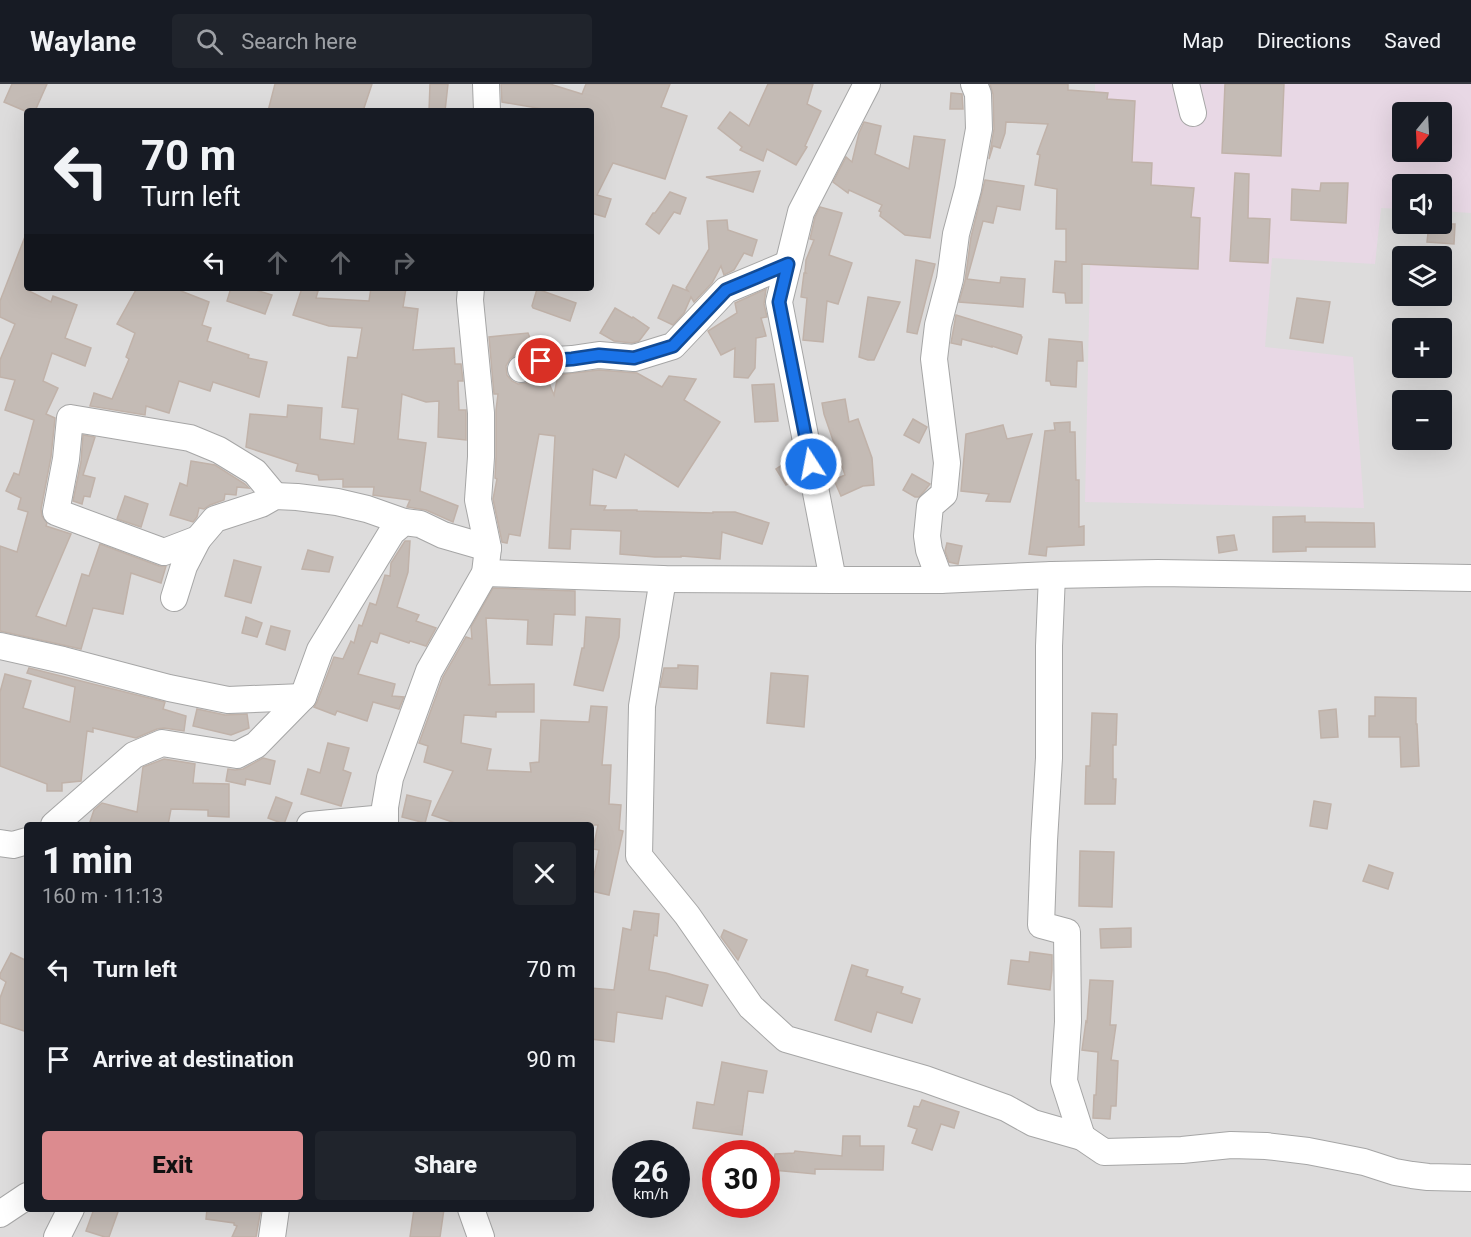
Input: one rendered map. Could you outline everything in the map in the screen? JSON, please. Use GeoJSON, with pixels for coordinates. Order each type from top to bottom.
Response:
{"type":"FeatureCollection","features":[{"type":"Feature","properties":{"kind":"street"},"geometry":{"type":"LineString","coordinates":[[486,84],[487,108]]}},
{"type":"Feature","properties":{"kind":"street"},"geometry":{"type":"LineString","coordinates":[[833,580],[779,302],[801,212],[867,84]]}},
{"type":"Feature","properties":{"kind":"street"},"geometry":{"type":"LineString","coordinates":[[940,580],[929,550],[927,536],[930,506],[944,494],[947,463],[934,359],[938,325],[950,279],[956,234],[968,189],[979,129],[978,94],[974,84]]}},
{"type":"Feature","properties":{"kind":"street"},"geometry":{"type":"LineString","coordinates":[[1186,84],[1193,113]]}},
{"type":"Feature","properties":{"kind":"street"},"geometry":{"type":"LineString","coordinates":[[521,369],[541,361],[599,355],[634,358],[673,346],[726,290],[788,264]]}},
{"type":"Feature","properties":{"kind":"street"},"geometry":{"type":"LineString","coordinates":[[366,822],[385,821],[390,778],[429,671],[487,561],[478,500],[481,413],[471,291]]}},
{"type":"Feature","properties":{"kind":"street"},"geometry":{"type":"LineString","coordinates":[[198,539],[165,552],[56,512],[66,459],[70,418],[190,438],[219,450],[255,471],[275,496]]}},
{"type":"Feature","properties":{"kind":"street"},"geometry":{"type":"LineString","coordinates":[[174,598],[184,566],[198,539],[214,519],[261,504],[275,496],[347,504],[367,508],[404,522],[420,524],[487,561],[663,579],[940,580],[1158,573],[1471,578]]}},
{"type":"Feature","properties":{"kind":"street"},"geometry":{"type":"LineString","coordinates":[[57,822],[134,755],[162,743],[237,755],[255,745],[303,697],[320,650],[392,532],[404,522]]}},
{"type":"Feature","properties":{"kind":"street"},"geometry":{"type":"LineString","coordinates":[[1052,575],[1049,646],[1049,758],[1041,925],[1067,932],[1068,1022],[1064,1081],[1082,1137]]}},
{"type":"Feature","properties":{"kind":"street"},"geometry":{"type":"LineString","coordinates":[[663,579],[642,706],[639,856],[687,915],[751,1007],[786,1039],[926,1080],[1006,1108],[1033,1123],[1082,1137],[1104,1152],[1182,1150],[1231,1145],[1266,1146],[1308,1151],[1364,1162],[1412,1175],[1471,1178]]}},
{"type":"Feature","properties":{"kind":"street"},"geometry":{"type":"LineString","coordinates":[[0,646],[169,688],[228,700],[303,697]]}},
{"type":"Feature","properties":{"kind":"street"},"geometry":{"type":"LineString","coordinates":[[0,843],[13,845],[24,842]]}},
{"type":"Feature","properties":{"kind":"street"},"geometry":{"type":"LineString","coordinates":[[0,1214],[24,1198]]}},
{"type":"Feature","properties":{"kind":"street"},"geometry":{"type":"LineString","coordinates":[[57,1237],[70,1212]]}},
{"type":"Feature","properties":{"kind":"street"},"geometry":{"type":"LineString","coordinates":[[272,1237],[276,1212]]}},
{"type":"Feature","properties":{"kind":"street"},"geometry":{"type":"LineString","coordinates":[[472,1212],[481,1237]]}},
{"type":"Feature","properties":{"kind":"shaded area"},"geometry":{"type":"Polygon","coordinates":[[[0,84],[1471,84],[1471,1237],[0,1237],[0,84]]]}},
{"type":"Feature","properties":{"kind":"shaded area"},"geometry":{"type":"Polygon","coordinates":[[[1095,84],[1471,84],[1471,213],[1452,212],[1452,174],[1392,174],[1392,209],[1381,208],[1375,264],[1272,258],[1265,347],[1353,357],[1364,508],[1085,502],[1093,139],[1081,91],[1095,92],[1095,84]]]}},
{"type":"Feature","properties":{"kind":"building"},"geometry":{"type":"Polygon","coordinates":[[[12,84],[47,84],[36,108],[24,108],[24,111],[4,102],[12,84]]]}},
{"type":"Feature","properties":{"kind":"building"},"geometry":{"type":"Polygon","coordinates":[[[275,84],[372,84],[364,108],[269,108],[275,84]]]}},
{"type":"Feature","properties":{"kind":"building"},"geometry":{"type":"Polygon","coordinates":[[[430,84],[448,84],[445,108],[429,108],[430,84]]]}},
{"type":"Feature","properties":{"kind":"building"},"geometry":{"type":"Polygon","coordinates":[[[501,84],[550,84],[582,94],[586,84],[670,84],[661,107],[687,116],[665,179],[613,163],[597,195],[611,199],[605,217],[594,214],[594,108],[537,108],[502,102],[501,84]]]}},
{"type":"Feature","properties":{"kind":"building"},"geometry":{"type":"Polygon","coordinates":[[[768,84],[813,84],[807,104],[821,111],[805,146],[807,147],[796,165],[767,149],[763,161],[740,150],[742,147],[718,128],[730,112],[749,126],[768,84]]]}},
{"type":"Feature","properties":{"kind":"building"},"geometry":{"type":"Polygon","coordinates":[[[990,84],[1068,84],[1068,90],[1108,93],[1107,99],[1135,101],[1132,162],[1152,163],[1151,185],[1194,188],[1191,217],[1200,218],[1198,269],[1082,264],[1082,303],[1066,303],[1065,293],[1053,292],[1055,261],[1066,262],[1066,229],[1056,229],[1057,189],[1035,185],[1040,155],[1037,154],[1048,124],[1006,122],[1000,148],[993,146],[989,159],[994,129],[993,94],[990,84]]]}},
{"type":"Feature","properties":{"kind":"building"},"geometry":{"type":"Polygon","coordinates":[[[1225,84],[1284,84],[1281,156],[1222,153],[1225,84]]]}},
{"type":"Feature","properties":{"kind":"building"},"geometry":{"type":"Polygon","coordinates":[[[951,93],[962,94],[963,109],[950,109],[951,93]]]}},
{"type":"Feature","properties":{"kind":"building"},"geometry":{"type":"Polygon","coordinates":[[[864,122],[881,126],[875,154],[909,169],[914,136],[945,140],[930,238],[905,235],[880,216],[879,211],[882,205],[849,190],[848,193],[833,182],[846,157],[852,162],[864,122]]]}},
{"type":"Feature","properties":{"kind":"building"},"geometry":{"type":"Polygon","coordinates":[[[760,171],[753,192],[706,177],[760,171]]]}},
{"type":"Feature","properties":{"kind":"building"},"geometry":{"type":"Polygon","coordinates":[[[1235,173],[1249,174],[1248,218],[1270,219],[1268,263],[1230,261],[1235,173]]]}},
{"type":"Feature","properties":{"kind":"building"},"geometry":{"type":"Polygon","coordinates":[[[985,180],[1024,186],[1020,210],[997,206],[993,223],[983,221],[967,279],[1000,283],[1001,277],[1025,279],[1023,307],[959,302],[965,281],[971,237],[985,180]]]}},
{"type":"Feature","properties":{"kind":"building"},"geometry":{"type":"Polygon","coordinates":[[[1321,183],[1348,183],[1346,223],[1291,220],[1292,189],[1320,191],[1321,183]]]}},
{"type":"Feature","properties":{"kind":"building"},"geometry":{"type":"Polygon","coordinates":[[[670,192],[686,198],[680,214],[674,212],[659,234],[646,224],[670,192]]]}},
{"type":"Feature","properties":{"kind":"building"},"geometry":{"type":"Polygon","coordinates":[[[820,207],[842,213],[829,255],[852,263],[838,304],[827,301],[823,342],[803,340],[807,298],[801,297],[806,260],[814,240],[810,239],[820,207]]]}},
{"type":"Feature","properties":{"kind":"building"},"geometry":{"type":"Polygon","coordinates":[[[727,220],[728,230],[757,240],[752,256],[744,253],[734,270],[724,275],[721,266],[712,283],[694,302],[691,297],[684,313],[673,325],[658,318],[673,285],[688,291],[686,288],[709,249],[707,221],[727,220]]]}},
{"type":"Feature","properties":{"kind":"building"},"geometry":{"type":"Polygon","coordinates":[[[1452,224],[1455,224],[1454,244],[1427,242],[1428,234],[1452,234],[1452,224]]]}},
{"type":"Feature","properties":{"kind":"building"},"geometry":{"type":"Polygon","coordinates":[[[24,239],[24,291],[29,291],[51,302],[53,296],[77,305],[65,338],[91,348],[85,366],[52,353],[43,381],[58,388],[46,414],[55,418],[51,457],[41,509],[42,516],[47,523],[46,526],[71,534],[36,616],[66,626],[82,574],[89,576],[100,544],[159,566],[166,566],[161,583],[131,573],[123,614],[93,608],[81,649],[0,631],[0,546],[17,552],[28,512],[18,509],[21,498],[6,491],[14,473],[19,475],[34,420],[5,410],[15,380],[0,377],[0,360],[15,324],[0,317],[0,301],[24,239]]]}},
{"type":"Feature","properties":{"kind":"building"},"geometry":{"type":"Polygon","coordinates":[[[916,260],[935,264],[917,334],[907,332],[916,260]]]}},
{"type":"Feature","properties":{"kind":"building"},"geometry":{"type":"Polygon","coordinates":[[[766,289],[764,304],[767,317],[761,318],[766,336],[756,338],[755,368],[748,378],[734,377],[735,348],[721,355],[708,331],[737,313],[735,303],[766,289]]]}},
{"type":"Feature","properties":{"kind":"building"},"geometry":{"type":"Polygon","coordinates":[[[135,291],[181,291],[209,302],[202,325],[211,328],[207,341],[249,355],[248,358],[267,362],[259,397],[213,382],[210,391],[179,381],[169,413],[146,406],[145,415],[90,406],[94,393],[112,399],[129,359],[126,357],[135,333],[117,324],[135,291]]]}},
{"type":"Feature","properties":{"kind":"building"},"geometry":{"type":"Polygon","coordinates":[[[230,291],[259,291],[272,295],[265,314],[227,301],[230,291]]]}},
{"type":"Feature","properties":{"kind":"building"},"geometry":{"type":"Polygon","coordinates":[[[301,291],[318,291],[316,298],[369,301],[371,291],[406,291],[403,307],[418,309],[413,350],[454,348],[455,364],[461,364],[463,381],[458,381],[459,410],[466,410],[466,440],[438,437],[439,401],[426,402],[402,394],[398,439],[426,443],[420,491],[458,506],[453,522],[426,510],[407,507],[410,500],[373,495],[374,487],[343,487],[343,479],[319,480],[318,475],[296,471],[298,464],[246,447],[250,414],[287,417],[288,405],[322,408],[320,439],[354,444],[358,409],[342,407],[348,357],[357,358],[362,328],[329,326],[293,315],[301,291]]]}},
{"type":"Feature","properties":{"kind":"building"},"geometry":{"type":"Polygon","coordinates":[[[536,291],[576,303],[570,321],[532,306],[536,291]]]}},
{"type":"Feature","properties":{"kind":"building"},"geometry":{"type":"Polygon","coordinates":[[[868,297],[900,302],[874,360],[859,357],[868,297]]]}},
{"type":"Feature","properties":{"kind":"building"},"geometry":{"type":"Polygon","coordinates":[[[1297,298],[1330,302],[1323,343],[1290,338],[1297,298]]]}},
{"type":"Feature","properties":{"kind":"building"},"geometry":{"type":"Polygon","coordinates":[[[615,308],[649,328],[639,341],[632,343],[614,341],[600,333],[615,308]]]}},
{"type":"Feature","properties":{"kind":"building"},"geometry":{"type":"Polygon","coordinates":[[[956,315],[1021,335],[1017,354],[962,339],[961,345],[951,343],[956,315]]]}},
{"type":"Feature","properties":{"kind":"building"},"geometry":{"type":"Polygon","coordinates":[[[528,333],[534,348],[515,355],[506,366],[507,375],[518,384],[546,376],[554,395],[558,375],[599,370],[637,373],[662,387],[669,376],[696,379],[684,400],[720,422],[678,487],[625,454],[616,478],[593,469],[590,505],[606,506],[604,510],[735,512],[769,523],[762,544],[722,532],[720,559],[655,557],[620,554],[621,531],[571,529],[570,549],[549,548],[555,436],[539,434],[520,536],[509,534],[507,543],[502,542],[493,499],[497,479],[495,478],[498,394],[494,394],[489,337],[528,333]]]}},
{"type":"Feature","properties":{"kind":"building"},"geometry":{"type":"Polygon","coordinates":[[[1049,339],[1082,342],[1083,361],[1077,361],[1076,387],[1051,385],[1050,381],[1046,381],[1049,339]]]}},
{"type":"Feature","properties":{"kind":"building"},"geometry":{"type":"Polygon","coordinates":[[[774,384],[778,421],[755,422],[752,385],[774,384]]]}},
{"type":"Feature","properties":{"kind":"building"},"geometry":{"type":"Polygon","coordinates":[[[845,399],[849,422],[858,419],[872,458],[874,485],[863,486],[841,496],[834,480],[845,475],[822,403],[845,399]]]}},
{"type":"Feature","properties":{"kind":"building"},"geometry":{"type":"Polygon","coordinates":[[[913,419],[927,427],[919,443],[904,435],[913,419]]]}},
{"type":"Feature","properties":{"kind":"building"},"geometry":{"type":"Polygon","coordinates":[[[1070,422],[1070,432],[1075,432],[1076,480],[1079,480],[1079,527],[1084,526],[1084,545],[1047,547],[1046,556],[1029,554],[1045,431],[1055,430],[1054,423],[1070,422]]]}},
{"type":"Feature","properties":{"kind":"building"},"geometry":{"type":"Polygon","coordinates":[[[1003,425],[1007,439],[1032,434],[1010,502],[986,501],[989,494],[961,491],[966,434],[1003,425]]]}},
{"type":"Feature","properties":{"kind":"building"},"geometry":{"type":"Polygon","coordinates":[[[83,435],[95,437],[83,475],[95,478],[90,497],[84,496],[82,504],[73,501],[81,462],[83,435]]]}},
{"type":"Feature","properties":{"kind":"building"},"geometry":{"type":"Polygon","coordinates":[[[791,459],[796,467],[798,478],[786,485],[776,469],[791,459]]]}},
{"type":"Feature","properties":{"kind":"building"},"geometry":{"type":"Polygon","coordinates":[[[191,461],[215,465],[249,488],[237,487],[236,495],[225,494],[224,500],[204,509],[199,508],[193,522],[170,515],[180,483],[187,486],[191,461]]]}},
{"type":"Feature","properties":{"kind":"building"},"geometry":{"type":"Polygon","coordinates":[[[912,474],[930,484],[919,497],[903,490],[912,474]]]}},
{"type":"Feature","properties":{"kind":"building"},"geometry":{"type":"Polygon","coordinates":[[[125,496],[148,504],[141,527],[117,519],[125,496]]]}},
{"type":"Feature","properties":{"kind":"building"},"geometry":{"type":"Polygon","coordinates":[[[1305,516],[1305,522],[1374,523],[1375,547],[1306,547],[1306,551],[1273,552],[1273,517],[1305,516]]]}},
{"type":"Feature","properties":{"kind":"building"},"geometry":{"type":"Polygon","coordinates":[[[1234,535],[1237,550],[1219,553],[1217,537],[1234,535]]]}},
{"type":"Feature","properties":{"kind":"building"},"geometry":{"type":"Polygon","coordinates":[[[405,541],[410,541],[408,572],[397,607],[419,615],[416,621],[436,628],[426,646],[380,633],[377,643],[371,641],[358,674],[395,684],[392,696],[404,697],[399,709],[373,702],[367,721],[337,711],[335,715],[314,707],[334,657],[343,659],[351,641],[354,643],[359,625],[362,626],[370,603],[376,605],[385,575],[390,576],[391,563],[405,541]]]}},
{"type":"Feature","properties":{"kind":"building"},"geometry":{"type":"Polygon","coordinates":[[[947,543],[962,546],[958,564],[949,562],[945,551],[947,543]]]}},
{"type":"Feature","properties":{"kind":"building"},"geometry":{"type":"Polygon","coordinates":[[[308,550],[333,557],[329,572],[302,569],[308,550]]]}},
{"type":"Feature","properties":{"kind":"building"},"geometry":{"type":"Polygon","coordinates":[[[234,560],[261,567],[251,603],[225,596],[234,560]]]}},
{"type":"Feature","properties":{"kind":"building"},"geometry":{"type":"Polygon","coordinates":[[[493,588],[575,591],[575,615],[554,614],[552,645],[527,644],[528,620],[486,618],[490,684],[488,685],[534,684],[534,712],[496,712],[496,717],[464,715],[461,743],[491,749],[487,770],[531,772],[530,763],[539,762],[541,720],[589,722],[591,706],[607,707],[602,765],[611,765],[609,804],[621,805],[619,830],[623,831],[609,895],[594,892],[594,876],[599,850],[594,849],[598,825],[594,825],[594,822],[452,822],[432,815],[453,771],[424,762],[428,746],[419,743],[443,677],[466,637],[472,639],[471,627],[493,588]]]}},
{"type":"Feature","properties":{"kind":"building"},"geometry":{"type":"Polygon","coordinates":[[[246,617],[262,623],[257,637],[242,633],[246,617]]]}},
{"type":"Feature","properties":{"kind":"building"},"geometry":{"type":"Polygon","coordinates":[[[586,617],[620,619],[619,637],[603,691],[574,685],[582,648],[584,648],[586,617]]]}},
{"type":"Feature","properties":{"kind":"building"},"geometry":{"type":"Polygon","coordinates":[[[271,626],[290,631],[285,650],[266,644],[271,626]]]}},
{"type":"Feature","properties":{"kind":"building"},"geometry":{"type":"Polygon","coordinates":[[[678,665],[698,666],[697,689],[660,687],[664,668],[678,668],[678,665]]]}},
{"type":"Feature","properties":{"kind":"building"},"geometry":{"type":"Polygon","coordinates":[[[29,668],[165,702],[163,709],[186,716],[184,731],[157,729],[136,738],[93,728],[93,732],[87,731],[81,781],[62,783],[62,791],[47,791],[47,784],[0,766],[0,692],[5,674],[31,681],[23,708],[70,722],[75,687],[27,673],[29,668]]]}},
{"type":"Feature","properties":{"kind":"building"},"geometry":{"type":"Polygon","coordinates":[[[771,673],[808,676],[804,727],[767,723],[771,673]]]}},
{"type":"Feature","properties":{"kind":"building"},"geometry":{"type":"Polygon","coordinates":[[[1375,697],[1416,698],[1419,766],[1401,767],[1400,737],[1369,737],[1369,716],[1375,716],[1375,697]]]}},
{"type":"Feature","properties":{"kind":"building"},"geometry":{"type":"Polygon","coordinates":[[[197,709],[225,715],[247,714],[249,728],[231,735],[193,726],[197,709]]]}},
{"type":"Feature","properties":{"kind":"building"},"geometry":{"type":"Polygon","coordinates":[[[1336,709],[1338,737],[1321,738],[1319,711],[1336,709]]]}},
{"type":"Feature","properties":{"kind":"building"},"geometry":{"type":"Polygon","coordinates":[[[1092,713],[1117,714],[1116,745],[1113,745],[1113,779],[1116,779],[1115,804],[1085,804],[1086,766],[1090,766],[1092,713]]]}},
{"type":"Feature","properties":{"kind":"building"},"geometry":{"type":"Polygon","coordinates":[[[328,743],[349,748],[343,770],[351,773],[341,806],[301,794],[308,769],[320,773],[328,743]]]}},
{"type":"Feature","properties":{"kind":"building"},"geometry":{"type":"Polygon","coordinates":[[[263,758],[275,761],[270,784],[246,779],[245,785],[226,781],[228,769],[243,769],[263,758]]]}},
{"type":"Feature","properties":{"kind":"building"},"geometry":{"type":"Polygon","coordinates":[[[164,759],[195,764],[193,783],[229,784],[229,817],[208,816],[208,810],[171,809],[169,822],[90,822],[94,810],[102,803],[137,812],[143,767],[164,759]]]}},
{"type":"Feature","properties":{"kind":"building"},"geometry":{"type":"Polygon","coordinates":[[[407,795],[431,801],[425,822],[402,817],[407,795]]]}},
{"type":"Feature","properties":{"kind":"building"},"geometry":{"type":"Polygon","coordinates":[[[276,797],[292,803],[285,822],[268,818],[276,797]]]}},
{"type":"Feature","properties":{"kind":"building"},"geometry":{"type":"Polygon","coordinates":[[[1314,801],[1331,804],[1327,829],[1310,826],[1314,801]]]}},
{"type":"Feature","properties":{"kind":"building"},"geometry":{"type":"Polygon","coordinates":[[[1080,851],[1114,852],[1112,907],[1079,906],[1080,851]]]}},
{"type":"Feature","properties":{"kind":"building"},"geometry":{"type":"Polygon","coordinates":[[[1369,865],[1393,873],[1388,889],[1363,881],[1369,865]]]}},
{"type":"Feature","properties":{"kind":"building"},"geometry":{"type":"Polygon","coordinates":[[[634,911],[659,914],[657,936],[654,935],[649,970],[708,985],[702,1006],[666,996],[662,1019],[617,1012],[614,1042],[594,1039],[594,988],[614,990],[623,928],[631,930],[634,911]]]}},
{"type":"Feature","properties":{"kind":"building"},"geometry":{"type":"Polygon","coordinates":[[[1131,928],[1131,947],[1101,948],[1100,929],[1131,928]]]}},
{"type":"Feature","properties":{"kind":"building"},"geometry":{"type":"Polygon","coordinates":[[[724,930],[747,940],[738,960],[721,937],[724,930]]]}},
{"type":"Feature","properties":{"kind":"building"},"geometry":{"type":"Polygon","coordinates":[[[1030,952],[1052,955],[1050,990],[1008,984],[1011,960],[1029,962],[1030,952]]]}},
{"type":"Feature","properties":{"kind":"building"},"geometry":{"type":"Polygon","coordinates":[[[11,953],[24,960],[24,1031],[0,1023],[0,998],[6,982],[0,978],[11,953]]]}},
{"type":"Feature","properties":{"kind":"building"},"geometry":{"type":"Polygon","coordinates":[[[852,965],[868,970],[866,976],[903,987],[901,993],[920,999],[912,1023],[877,1012],[871,1032],[835,1020],[852,965]]]}},
{"type":"Feature","properties":{"kind":"building"},"geometry":{"type":"Polygon","coordinates":[[[1090,980],[1113,981],[1110,1025],[1116,1025],[1111,1060],[1118,1061],[1116,1106],[1111,1106],[1110,1119],[1093,1118],[1098,1052],[1082,1050],[1090,980]]]}},
{"type":"Feature","properties":{"kind":"building"},"geometry":{"type":"Polygon","coordinates":[[[722,1062],[767,1071],[763,1093],[748,1091],[742,1135],[693,1128],[697,1102],[714,1105],[722,1062]]]}},
{"type":"Feature","properties":{"kind":"building"},"geometry":{"type":"Polygon","coordinates":[[[922,1100],[959,1112],[954,1128],[941,1124],[932,1150],[912,1143],[917,1129],[908,1126],[914,1106],[919,1107],[922,1100]]]}},
{"type":"Feature","properties":{"kind":"building"},"geometry":{"type":"Polygon","coordinates":[[[843,1136],[860,1136],[860,1146],[884,1146],[883,1170],[815,1169],[815,1174],[780,1171],[780,1154],[795,1151],[842,1156],[843,1136]]]}},
{"type":"Feature","properties":{"kind":"building"},"geometry":{"type":"Polygon","coordinates":[[[93,1212],[118,1212],[109,1237],[86,1231],[93,1212]]]}},
{"type":"Feature","properties":{"kind":"building"},"geometry":{"type":"Polygon","coordinates":[[[207,1212],[260,1212],[256,1237],[232,1237],[237,1226],[234,1223],[206,1219],[207,1212]]]}},
{"type":"Feature","properties":{"kind":"building"},"geometry":{"type":"Polygon","coordinates":[[[414,1212],[444,1212],[440,1237],[410,1237],[414,1212]]]}},
{"type":"Feature","properties":{"kind":"route"},"geometry":{"type":"LineString","coordinates":[[541,361],[599,355],[634,358],[673,346],[726,290],[788,264],[779,302],[811,464]]}}]}
